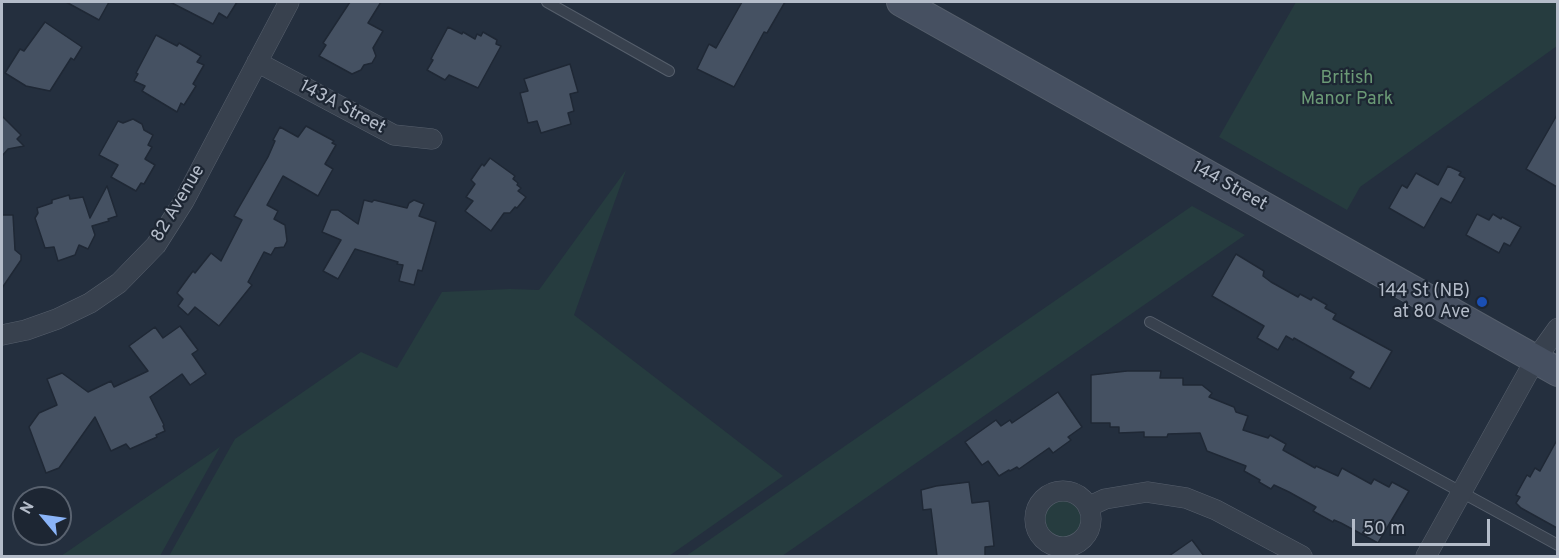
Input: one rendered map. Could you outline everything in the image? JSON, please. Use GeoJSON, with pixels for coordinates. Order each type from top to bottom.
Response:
{"type":"FeatureCollection","features":[{"type":"Feature","properties":{"kind":"main road","name":"144 Street"},"geometry":{"type":"LineString","coordinates":[[901,2],[1546,366]]}},
{"type":"Feature","properties":{"kind":"street","name":"82 Avenue"},"geometry":{"type":"LineString","coordinates":[[2,335],[26,330],[57,319],[107,292],[132,271],[156,245],[176,216],[289,2]]}},
{"type":"Feature","properties":{"kind":"street","name":"143A Street"},"geometry":{"type":"LineString","coordinates":[[258,62],[394,135],[432,140]]}},
{"type":"Feature","properties":{"kind":"street"},"geometry":{"type":"LineString","coordinates":[[1426,556],[1461,492],[1546,366],[1557,328]]}},
{"type":"Feature","properties":{"kind":"street"},"geometry":{"type":"LineString","coordinates":[[1088,507],[1105,499],[1147,492],[1186,498],[1216,510],[1302,556]]}},
{"type":"Feature","properties":{"kind":"lane"},"geometry":{"type":"LineString","coordinates":[[547,2],[669,71]]}},
{"type":"Feature","properties":{"kind":"lane"},"geometry":{"type":"LineString","coordinates":[[1150,322],[1557,545]]}},
{"type":"Feature","properties":{"kind":"green space","name":"British Manor Park"},"geometry":{"type":"Polygon","coordinates":[[[1296,2],[1557,2],[1557,46],[1360,187],[1347,210],[1219,137],[1296,2]]]}},
{"type":"Feature","properties":{"kind":"green space"},"geometry":{"type":"Polygon","coordinates":[[[626,170],[574,315],[783,476],[669,556],[169,556],[235,439],[361,352],[397,368],[442,292],[539,290],[626,170]]]}},
{"type":"Feature","properties":{"kind":"green space"},"geometry":{"type":"Polygon","coordinates":[[[1192,206],[1245,235],[782,556],[686,556],[1192,206]]]}},
{"type":"Feature","properties":{"kind":"green space"},"geometry":{"type":"Polygon","coordinates":[[[220,447],[160,556],[61,556],[220,447]]]}},
{"type":"Feature","properties":{"kind":"green space"},"geometry":{"type":"Polygon","coordinates":[[[1062,501],[1069,502],[1075,507],[1080,513],[1080,527],[1075,533],[1069,538],[1062,539],[1055,538],[1049,533],[1044,527],[1043,520],[1044,513],[1049,507],[1055,502],[1062,501]]]}},
{"type":"Feature","properties":{"kind":"building"},"geometry":{"type":"Polygon","coordinates":[[[66,2],[109,2],[99,20],[66,2]]]}},
{"type":"Feature","properties":{"kind":"building"},"geometry":{"type":"Polygon","coordinates":[[[170,2],[237,2],[227,18],[219,13],[213,24],[170,2]]]}},
{"type":"Feature","properties":{"kind":"building"},"geometry":{"type":"Polygon","coordinates":[[[350,2],[381,2],[368,23],[383,31],[373,48],[376,56],[372,63],[364,65],[361,70],[352,74],[319,56],[326,45],[323,43],[350,2]]]}},
{"type":"Feature","properties":{"kind":"building"},"geometry":{"type":"Polygon","coordinates":[[[742,2],[785,2],[767,33],[764,32],[734,87],[697,69],[709,44],[716,48],[742,2]]]}},
{"type":"Feature","properties":{"kind":"building"},"geometry":{"type":"Polygon","coordinates":[[[45,22],[82,47],[74,60],[71,58],[50,91],[26,86],[5,73],[20,49],[24,51],[45,22]]]}},
{"type":"Feature","properties":{"kind":"building"},"geometry":{"type":"Polygon","coordinates":[[[448,27],[475,39],[477,34],[481,36],[483,32],[497,40],[496,44],[501,46],[478,88],[449,75],[445,80],[427,70],[448,27]]]}},
{"type":"Feature","properties":{"kind":"building"},"geometry":{"type":"Polygon","coordinates":[[[156,35],[177,46],[179,43],[201,56],[197,62],[204,65],[193,84],[196,86],[184,105],[181,103],[177,112],[142,91],[145,86],[134,81],[156,35]]]}},
{"type":"Feature","properties":{"kind":"building"},"geometry":{"type":"Polygon","coordinates":[[[570,64],[578,92],[570,94],[574,111],[568,113],[571,124],[541,133],[537,121],[528,123],[520,93],[528,91],[524,79],[570,64]]]}},
{"type":"Feature","properties":{"kind":"building"},"geometry":{"type":"Polygon","coordinates":[[[1557,115],[1557,187],[1526,169],[1557,115]]]}},
{"type":"Feature","properties":{"kind":"building"},"geometry":{"type":"Polygon","coordinates":[[[2,116],[21,135],[17,139],[24,146],[8,149],[2,156],[2,116]]]}},
{"type":"Feature","properties":{"kind":"building"},"geometry":{"type":"Polygon","coordinates":[[[133,119],[153,135],[148,145],[152,147],[145,159],[155,165],[144,184],[141,183],[136,191],[111,177],[118,165],[99,155],[118,121],[123,123],[133,119]]]}},
{"type":"Feature","properties":{"kind":"building"},"geometry":{"type":"Polygon","coordinates":[[[306,126],[334,141],[332,143],[336,145],[325,164],[333,169],[318,196],[283,176],[267,205],[278,211],[274,219],[285,225],[287,241],[284,247],[275,248],[271,255],[264,252],[248,282],[252,285],[219,326],[195,307],[188,315],[178,306],[183,299],[177,293],[193,271],[195,273],[211,253],[221,261],[242,220],[234,216],[268,157],[280,127],[298,137],[306,126]]]}},
{"type":"Feature","properties":{"kind":"building"},"geometry":{"type":"Polygon","coordinates":[[[490,158],[515,176],[513,179],[521,188],[518,191],[526,197],[517,208],[515,207],[510,213],[504,213],[491,231],[465,211],[473,201],[466,197],[475,184],[471,180],[482,164],[484,166],[490,158]]]}},
{"type":"Feature","properties":{"kind":"building"},"geometry":{"type":"Polygon","coordinates":[[[1448,166],[1461,172],[1459,175],[1465,178],[1451,203],[1441,198],[1424,228],[1389,208],[1402,185],[1407,188],[1416,173],[1438,185],[1448,166]]]}},
{"type":"Feature","properties":{"kind":"building"},"geometry":{"type":"Polygon","coordinates":[[[107,186],[117,216],[92,226],[95,235],[88,249],[79,245],[75,255],[58,261],[54,247],[45,248],[35,218],[38,213],[37,208],[69,195],[70,199],[83,197],[90,218],[107,186]]]}},
{"type":"Feature","properties":{"kind":"building"},"geometry":{"type":"Polygon","coordinates":[[[364,200],[372,202],[374,200],[407,208],[414,200],[424,204],[419,216],[436,222],[422,271],[418,270],[414,285],[399,281],[403,265],[355,249],[338,279],[323,271],[341,240],[322,232],[331,210],[338,210],[358,224],[364,200]]]}},
{"type":"Feature","properties":{"kind":"building"},"geometry":{"type":"Polygon","coordinates":[[[1477,214],[1489,220],[1493,214],[1521,227],[1510,246],[1504,243],[1499,253],[1466,235],[1477,214]]]}},
{"type":"Feature","properties":{"kind":"building"},"geometry":{"type":"Polygon","coordinates":[[[2,215],[13,215],[15,250],[21,255],[21,260],[2,288],[2,215]]]}},
{"type":"Feature","properties":{"kind":"building"},"geometry":{"type":"Polygon","coordinates":[[[1236,254],[1264,271],[1263,276],[1271,282],[1298,297],[1300,294],[1311,300],[1313,297],[1327,305],[1325,308],[1336,314],[1333,319],[1392,351],[1370,389],[1350,378],[1354,372],[1294,338],[1293,340],[1286,336],[1278,350],[1257,338],[1264,326],[1212,296],[1236,254]]]}},
{"type":"Feature","properties":{"kind":"building"},"geometry":{"type":"Polygon","coordinates":[[[180,326],[198,350],[192,354],[206,374],[190,385],[182,374],[150,397],[165,431],[130,449],[126,444],[111,451],[95,417],[59,468],[46,473],[29,427],[39,413],[57,405],[47,379],[62,373],[88,392],[111,381],[114,387],[148,371],[129,346],[155,327],[163,338],[180,326]]]}},
{"type":"Feature","properties":{"kind":"building"},"geometry":{"type":"Polygon","coordinates":[[[1127,371],[1161,371],[1160,378],[1183,378],[1183,385],[1202,385],[1212,393],[1209,397],[1234,407],[1236,412],[1248,416],[1243,430],[1268,438],[1270,435],[1286,444],[1283,450],[1315,468],[1316,466],[1338,476],[1342,468],[1371,484],[1374,479],[1389,487],[1392,482],[1409,491],[1378,543],[1313,511],[1316,507],[1289,492],[1274,485],[1271,489],[1259,482],[1260,480],[1244,471],[1246,466],[1207,451],[1200,433],[1144,437],[1144,432],[1119,433],[1119,427],[1110,427],[1110,423],[1091,423],[1091,375],[1127,371]]]}},
{"type":"Feature","properties":{"kind":"building"},"geometry":{"type":"Polygon","coordinates":[[[1058,392],[1082,427],[1068,437],[1071,440],[1053,453],[1049,448],[1019,469],[1017,467],[999,476],[988,461],[982,465],[965,442],[996,420],[1001,426],[1010,420],[1012,423],[1058,392]]]}},
{"type":"Feature","properties":{"kind":"building"},"geometry":{"type":"Polygon","coordinates":[[[1557,440],[1557,528],[1521,508],[1516,503],[1520,497],[1516,495],[1527,475],[1530,477],[1535,468],[1540,471],[1557,440]]]}},
{"type":"Feature","properties":{"kind":"building"},"geometry":{"type":"Polygon","coordinates":[[[969,482],[972,503],[989,501],[994,546],[985,547],[985,556],[937,556],[931,509],[923,510],[921,490],[969,482]]]}},
{"type":"Feature","properties":{"kind":"building"},"geometry":{"type":"Polygon","coordinates":[[[1192,540],[1204,556],[1169,556],[1192,540]]]}},
{"type":"Feature","properties":{"kind":"place","name":"144 St (NB) at 80 Ave"},"geometry":{"type":"Point","coordinates":[1482,302]}}]}
